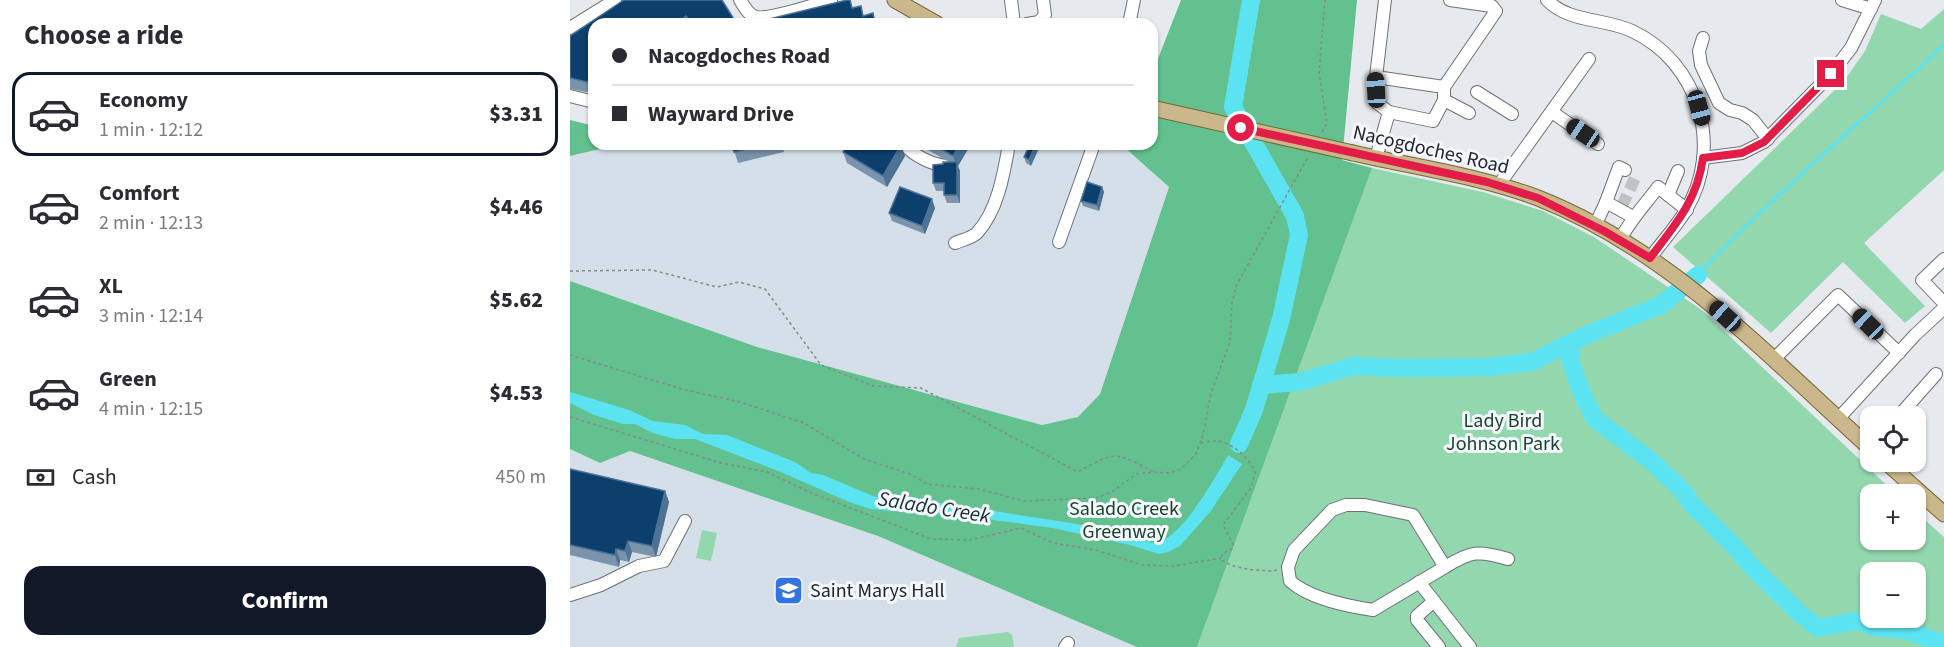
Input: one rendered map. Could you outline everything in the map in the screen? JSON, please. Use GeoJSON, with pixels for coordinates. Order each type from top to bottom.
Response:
{"type":"FeatureCollection","features":[{"type":"Feature","properties":{"kind":"main road"},"geometry":{"type":"LineString","coordinates":[[895,0],[926,18]]}},
{"type":"Feature","properties":{"kind":"main road","name":"Nacogdoches Road"},"geometry":{"type":"LineString","coordinates":[[1158,109],[1498,186],[1538,198],[1595,226],[1664,267],[1713,305],[1860,439]]}},
{"type":"Feature","properties":{"kind":"main road"},"geometry":{"type":"LineString","coordinates":[[1897,472],[1944,514]]}},
{"type":"Feature","properties":{"kind":"street"},"geometry":{"type":"LineString","coordinates":[[570,28],[615,0]]}},
{"type":"Feature","properties":{"kind":"street"},"geometry":{"type":"LineString","coordinates":[[740,0],[747,12],[756,17],[770,16],[831,0]]}},
{"type":"Feature","properties":{"kind":"street"},"geometry":{"type":"LineString","coordinates":[[1011,0],[1013,18]]}},
{"type":"Feature","properties":{"kind":"street"},"geometry":{"type":"LineString","coordinates":[[1042,18],[1045,15],[1043,0]]}},
{"type":"Feature","properties":{"kind":"street"},"geometry":{"type":"LineString","coordinates":[[1130,18],[1134,0]]}},
{"type":"Feature","properties":{"kind":"street"},"geometry":{"type":"LineString","coordinates":[[1386,0],[1376,77],[1377,103],[1389,112],[1433,121],[1444,100],[1444,87],[1496,11],[1492,6],[1450,0]]}},
{"type":"Feature","properties":{"kind":"street"},"geometry":{"type":"LineString","coordinates":[[1548,0],[1562,12],[1620,25],[1644,36],[1669,58],[1690,87],[1699,108],[1705,140],[1695,190],[1687,210],[1650,258]]}},
{"type":"Feature","properties":{"kind":"street"},"geometry":{"type":"LineString","coordinates":[[1703,158],[1742,153],[1764,142],[1838,65],[1851,48],[1873,5],[1842,0]]}},
{"type":"Feature","properties":{"kind":"street"},"geometry":{"type":"LineString","coordinates":[[1703,38],[1699,51],[1701,64],[1719,103],[1754,120],[1768,138]]}},
{"type":"Feature","properties":{"kind":"street"},"geometry":{"type":"LineString","coordinates":[[1498,186],[1589,59]]}},
{"type":"Feature","properties":{"kind":"street"},"geometry":{"type":"LineString","coordinates":[[1376,77],[1444,87]]}},
{"type":"Feature","properties":{"kind":"street"},"geometry":{"type":"LineString","coordinates":[[1477,92],[1512,114]]}},
{"type":"Feature","properties":{"kind":"street"},"geometry":{"type":"LineString","coordinates":[[570,96],[588,100]]}},
{"type":"Feature","properties":{"kind":"street"},"geometry":{"type":"LineString","coordinates":[[1444,100],[1469,113]]}},
{"type":"Feature","properties":{"kind":"street"},"geometry":{"type":"LineString","coordinates":[[1376,158],[1389,112]]}},
{"type":"Feature","properties":{"kind":"street"},"geometry":{"type":"LineString","coordinates":[[1552,112],[1598,144]]}},
{"type":"Feature","properties":{"kind":"street"},"geometry":{"type":"LineString","coordinates":[[909,150],[934,164],[946,166]]}},
{"type":"Feature","properties":{"kind":"street"},"geometry":{"type":"LineString","coordinates":[[955,243],[976,234],[993,209],[1008,150]]}},
{"type":"Feature","properties":{"kind":"street"},"geometry":{"type":"LineString","coordinates":[[1059,242],[1092,150]]}},
{"type":"Feature","properties":{"kind":"street"},"geometry":{"type":"LineString","coordinates":[[1595,226],[1619,167],[1625,170]]}},
{"type":"Feature","properties":{"kind":"street"},"geometry":{"type":"LineString","coordinates":[[1668,195],[1678,171]]}},
{"type":"Feature","properties":{"kind":"street"},"geometry":{"type":"LineString","coordinates":[[1620,240],[1633,217],[1646,205],[1653,184],[1687,210]]}},
{"type":"Feature","properties":{"kind":"street"},"geometry":{"type":"LineString","coordinates":[[1606,202],[1621,208],[1633,217]]}},
{"type":"Feature","properties":{"kind":"street"},"geometry":{"type":"LineString","coordinates":[[1943,261],[1922,280],[1944,303]]}},
{"type":"Feature","properties":{"kind":"street"},"geometry":{"type":"LineString","coordinates":[[1773,360],[1838,295],[1899,352]]}},
{"type":"Feature","properties":{"kind":"street"},"geometry":{"type":"LineString","coordinates":[[1838,419],[1899,352],[1944,308]]}},
{"type":"Feature","properties":{"kind":"street"},"geometry":{"type":"LineString","coordinates":[[1908,406],[1936,374]]}},
{"type":"Feature","properties":{"kind":"street"},"geometry":{"type":"LineString","coordinates":[[1444,567],[1413,515],[1365,505],[1347,505],[1332,510],[1294,550],[1288,567],[1290,581],[1297,587],[1343,605],[1373,610],[1464,555],[1485,552],[1508,559]]}},
{"type":"Feature","properties":{"kind":"street"},"geometry":{"type":"LineString","coordinates":[[570,595],[601,585],[632,568],[664,561],[685,520]]}},
{"type":"Feature","properties":{"kind":"street"},"geometry":{"type":"LineString","coordinates":[[1419,582],[1470,647]]}},
{"type":"Feature","properties":{"kind":"street"},"geometry":{"type":"LineString","coordinates":[[1434,601],[1417,616],[1417,620],[1439,647]]}},
{"type":"Feature","properties":{"kind":"path"},"geometry":{"type":"LineString","coordinates":[[570,355],[685,390],[740,402],[804,423],[864,459],[910,474],[927,484],[979,489],[1024,501],[1096,498],[1112,492],[1136,474],[1170,473],[1181,469],[1196,454],[1211,393],[1230,342],[1233,294],[1246,268]]}},
{"type":"Feature","properties":{"kind":"path"},"geometry":{"type":"LineString","coordinates":[[570,271],[652,270],[717,287],[739,282],[765,289],[821,366],[873,386],[921,388],[1078,472],[1103,458],[1121,455],[1154,472]]}},
{"type":"Feature","properties":{"kind":"path"},"geometry":{"type":"LineString","coordinates":[[570,417],[721,463],[767,472],[809,492],[931,539],[970,540],[1021,528],[1053,543],[1096,550],[1142,564],[1174,566],[1221,558]]}},
{"type":"Feature","properties":{"kind":"path"},"geometry":{"type":"LineString","coordinates":[[1200,443],[1223,442],[1249,461],[1255,474],[1251,488],[1225,520],[1223,525],[1232,540],[1233,548],[1222,554],[1221,558]]}},
{"type":"Feature","properties":{"kind":"path"},"geometry":{"type":"LineString","coordinates":[[1221,558],[1228,564],[1240,568],[1273,571],[1288,567]]}},
{"type":"Feature","properties":{"kind":"shaded area"},"geometry":{"type":"Polygon","coordinates":[[[596,150],[1127,150],[1169,187],[1100,394],[1078,417],[1042,425],[757,347],[570,281],[570,156],[596,150]]]}},
{"type":"Feature","properties":{"kind":"shaded area","name":"Saint Marys Hall"},"geometry":{"type":"Polygon","coordinates":[[[570,449],[600,463],[630,451],[878,536],[1137,647],[570,647],[570,449]]]}},
{"type":"Feature","properties":{"kind":"green space","name":"Salado Creek Greenway"},"geometry":{"type":"Polygon","coordinates":[[[1181,0],[1357,0],[1342,160],[1372,168],[1197,647],[1137,647],[878,536],[630,451],[600,463],[570,449],[570,281],[757,347],[1042,425],[1078,417],[1100,394],[1169,187],[1127,150],[1158,150],[1158,59],[1181,0]]]}},
{"type":"Feature","properties":{"kind":"green space"},"geometry":{"type":"Polygon","coordinates":[[[1944,9],[1944,170],[1864,243],[1925,306],[1905,323],[1843,262],[1771,333],[1673,247],[1844,81],[1865,51],[1881,14],[1921,29],[1944,9]]]}},
{"type":"Feature","properties":{"kind":"green space"},"geometry":{"type":"Polygon","coordinates":[[[570,120],[588,124],[588,150],[596,150],[570,156],[570,120]]]}},
{"type":"Feature","properties":{"kind":"green space","name":"Lady Bird Johnson Park"},"geometry":{"type":"Polygon","coordinates":[[[1372,168],[1483,192],[1543,211],[1594,237],[1702,310],[1860,460],[1860,472],[1873,472],[1885,484],[1860,484],[1860,550],[1926,550],[1926,521],[1944,537],[1944,647],[1197,647],[1372,168]]]}},
{"type":"Feature","properties":{"kind":"green space"},"geometry":{"type":"Polygon","coordinates":[[[702,530],[717,533],[711,561],[696,558],[702,530]]]}},
{"type":"Feature","properties":{"kind":"green space"},"geometry":{"type":"Polygon","coordinates":[[[1008,632],[1012,635],[1014,647],[956,647],[959,638],[1008,632]]]}},
{"type":"Feature","properties":{"kind":"water"},"geometry":{"type":"Polygon","coordinates":[[[570,392],[629,410],[653,421],[685,425],[703,434],[727,435],[795,462],[811,473],[823,475],[873,496],[910,504],[943,503],[1071,523],[1104,529],[1153,543],[1163,540],[1185,521],[1228,455],[1242,464],[1210,512],[1180,546],[1159,554],[1130,545],[1053,528],[978,518],[957,518],[933,512],[910,513],[871,509],[695,439],[675,439],[653,433],[635,424],[623,424],[594,415],[570,403],[570,392]]]}},
{"type":"Feature","properties":{"kind":"building"},"geometry":{"type":"Polygon","coordinates":[[[624,0],[722,0],[733,18],[688,18],[686,16],[683,18],[597,18],[624,0]]]}},
{"type":"Feature","properties":{"kind":"building"},"geometry":{"type":"Polygon","coordinates":[[[850,0],[852,8],[861,6],[863,16],[873,13],[874,18],[774,18],[850,0]]]}},
{"type":"Feature","properties":{"kind":"building"},"geometry":{"type":"Polygon","coordinates":[[[588,24],[587,82],[570,78],[570,36],[588,24]]]}},
{"type":"Feature","properties":{"kind":"building"},"geometry":{"type":"Polygon","coordinates":[[[844,150],[898,150],[883,176],[843,152],[844,150]]]}},
{"type":"Feature","properties":{"kind":"building"},"geometry":{"type":"Polygon","coordinates":[[[942,150],[956,150],[953,156],[942,150]]]}},
{"type":"Feature","properties":{"kind":"building"},"geometry":{"type":"Polygon","coordinates":[[[1027,150],[1033,150],[1029,160],[1024,157],[1027,150]]]}},
{"type":"Feature","properties":{"kind":"building"},"geometry":{"type":"Polygon","coordinates":[[[943,162],[957,162],[957,195],[944,195],[944,183],[933,183],[933,165],[943,164],[943,162]]]}},
{"type":"Feature","properties":{"kind":"building"},"geometry":{"type":"Polygon","coordinates":[[[1087,182],[1102,187],[1097,205],[1081,201],[1087,182]]]}},
{"type":"Feature","properties":{"kind":"building"},"geometry":{"type":"Polygon","coordinates":[[[900,187],[932,199],[922,226],[889,213],[900,187]]]}},
{"type":"Feature","properties":{"kind":"building"},"geometry":{"type":"Polygon","coordinates":[[[570,469],[665,491],[652,546],[628,541],[625,551],[616,549],[615,555],[570,545],[570,469]]]}},
{"type":"Feature","properties":{"kind":"waterway","name":"Salado Creek"},"geometry":{"type":"LineString","coordinates":[[1239,444],[1254,410],[1281,319],[1299,235],[1295,216],[1233,107],[1251,0]]}},
{"type":"Feature","properties":{"kind":"waterway"},"geometry":{"type":"LineString","coordinates":[[1698,275],[1788,186],[1944,45]]}},
{"type":"Feature","properties":{"kind":"waterway"},"geometry":{"type":"LineString","coordinates":[[1261,385],[1300,382],[1353,366],[1487,367],[1532,362],[1584,336],[1661,305],[1698,275]]}},
{"type":"Feature","properties":{"kind":"waterway"},"geometry":{"type":"LineString","coordinates":[[1569,344],[1571,363],[1581,391],[1595,419],[1650,460],[1682,490],[1694,507],[1798,612],[1818,628],[1857,621],[1874,627],[1906,630],[1944,644]]}},
{"type":"Feature","properties":{"kind":"tunnel"},"geometry":{"type":"LineString","coordinates":[[1622,206],[1636,176]]}},
{"type":"Feature","properties":{"kind":"place","name":"Saint Marys Hall"},"geometry":{"type":"Point","coordinates":[789,591]}},
{"type":"Feature","properties":{"kind":"route"},"geometry":{"type":"LineString","coordinates":[[1241,128],[1487,182],[1538,198],[1576,216],[1650,258],[1687,210],[1703,158],[1742,153],[1764,142],[1831,74]]}}]}
